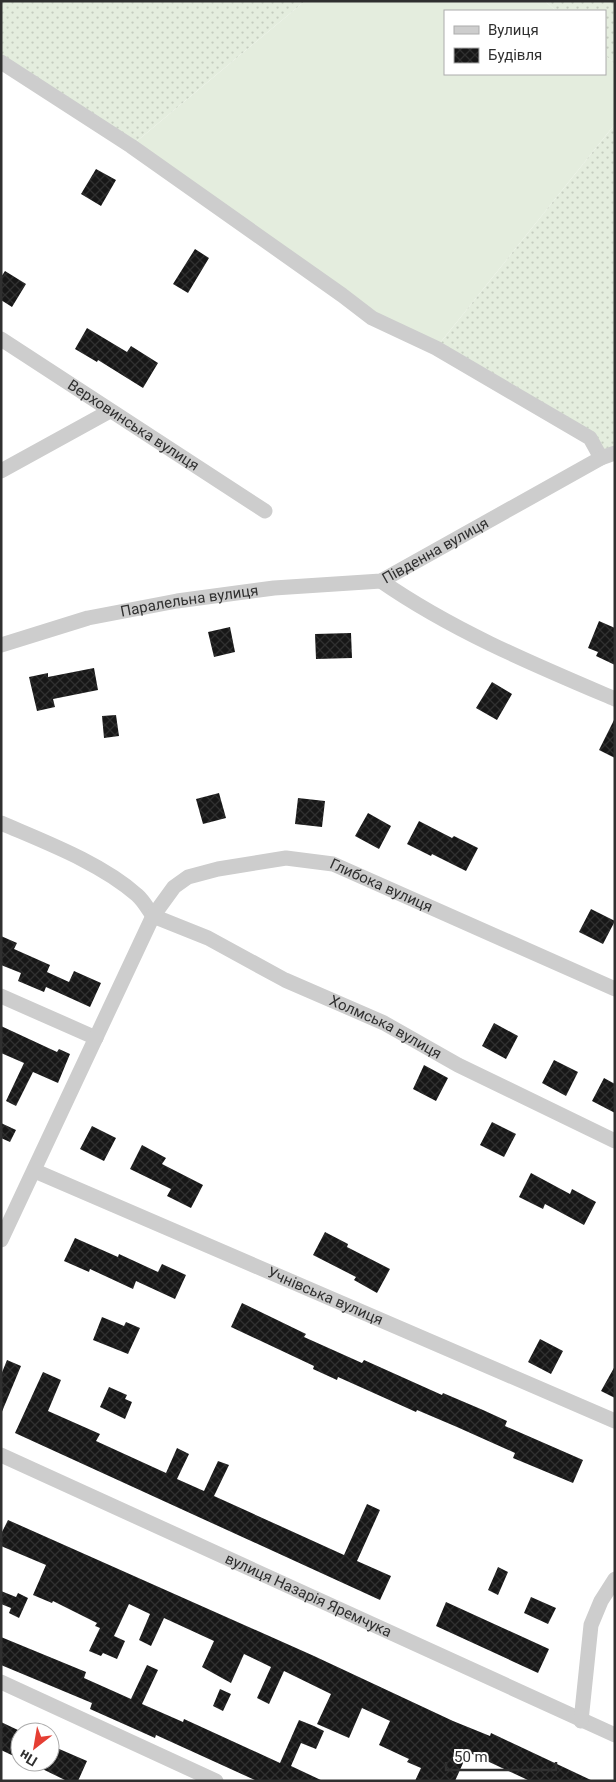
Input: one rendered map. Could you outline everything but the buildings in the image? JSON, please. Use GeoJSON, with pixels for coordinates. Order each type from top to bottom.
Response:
{"type":"FeatureCollection","features":[{"type":"Feature","properties":{"kind":"street"},"geometry":{"type":"LineString","coordinates":[[1,62],[131,146],[372,318],[436,348],[590,438],[608,456]]}},
{"type":"Feature","properties":{"kind":"street","name":"Верховинська вулиця"},"geometry":{"type":"LineString","coordinates":[[1,339],[265,511]]}},
{"type":"Feature","properties":{"kind":"street"},"geometry":{"type":"LineString","coordinates":[[1,472],[110,411]]}},
{"type":"Feature","properties":{"kind":"street","name":"Південна вулиця"},"geometry":{"type":"LineString","coordinates":[[608,456],[381,581],[404,598],[485,642],[615,699]]}},
{"type":"Feature","properties":{"kind":"street","name":"Паралельна вулиця"},"geometry":{"type":"LineString","coordinates":[[1,645],[88,618],[177,601],[274,588],[381,581]]}},
{"type":"Feature","properties":{"kind":"street"},"geometry":{"type":"LineString","coordinates":[[1,823],[63,850],[106,874],[138,895],[153,916]]}},
{"type":"Feature","properties":{"kind":"street","name":"Глибока вулиця"},"geometry":{"type":"LineString","coordinates":[[1,1240],[153,916],[174,887],[188,877],[218,869],[286,858],[333,864],[615,989]]}},
{"type":"Feature","properties":{"kind":"street","name":"Холмська вулиця"},"geometry":{"type":"LineString","coordinates":[[153,916],[208,938],[285,980],[384,1023],[458,1065],[615,1142]]}},
{"type":"Feature","properties":{"kind":"street"},"geometry":{"type":"LineString","coordinates":[[1,996],[96,1038]]}},
{"type":"Feature","properties":{"kind":"street","name":"Учнівська вулиця"},"geometry":{"type":"LineString","coordinates":[[35,1171],[615,1421]]}},
{"type":"Feature","properties":{"kind":"street","name":"вулиця Назарія Яремчука"},"geometry":{"type":"LineString","coordinates":[[1,1455],[615,1735]]}},
{"type":"Feature","properties":{"kind":"street"},"geometry":{"type":"LineString","coordinates":[[581,1721],[591,1625],[600,1601],[615,1579]]}},
{"type":"Feature","properties":{"kind":"street"},"geometry":{"type":"LineString","coordinates":[[1,1682],[216,1781]]}},
{"type":"Feature","properties":{"kind":"green space"},"geometry":{"type":"Polygon","coordinates":[[[1,1],[305,1],[131,146],[1,61],[1,1]]]}},
{"type":"Feature","properties":{"kind":"green space"},"geometry":{"type":"Polygon","coordinates":[[[305,1],[545,1],[555,10],[444,10],[444,75],[606,75],[606,56],[615,64],[615,124],[436,348],[372,318],[131,146],[305,1]]]}},
{"type":"Feature","properties":{"kind":"green space"},"geometry":{"type":"Polygon","coordinates":[[[545,1],[615,1],[615,64],[606,56],[606,10],[555,10],[545,1]]]}},
{"type":"Feature","properties":{"kind":"green space"},"geometry":{"type":"Polygon","coordinates":[[[615,124],[615,453],[601,458],[590,438],[436,348],[615,124]]]}}]}
